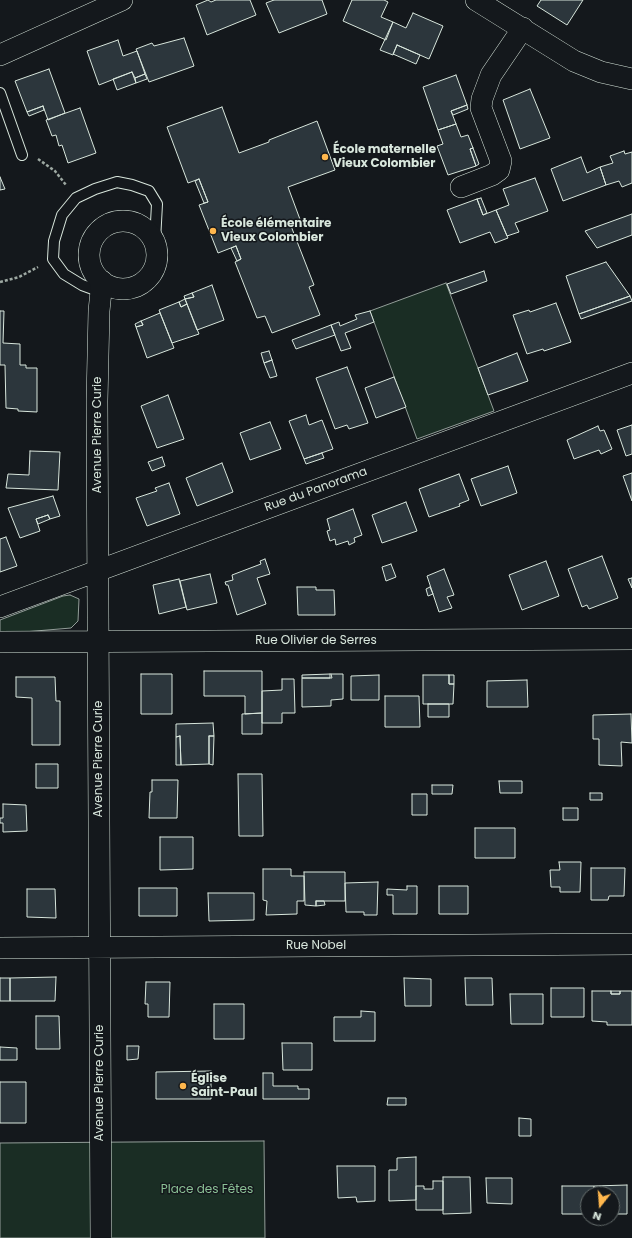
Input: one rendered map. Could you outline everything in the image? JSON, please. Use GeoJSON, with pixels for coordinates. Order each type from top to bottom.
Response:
{"type":"FeatureCollection","features":[{"type":"Feature","properties":{"kind":"street"},"geometry":{"type":"LineString","coordinates":[[0,55],[122,0]]}},
{"type":"Feature","properties":{"kind":"street"},"geometry":{"type":"LineString","coordinates":[[476,0],[574,61],[601,72],[632,79]]}},
{"type":"Feature","properties":{"kind":"street"},"geometry":{"type":"LineString","coordinates":[[462,187],[492,175],[499,170],[502,161],[481,108],[482,99],[491,75],[523,28]]}},
{"type":"Feature","properties":{"kind":"street"},"geometry":{"type":"LineString","coordinates":[[118,221],[140,225],[155,241],[157,252],[156,263],[152,273],[144,282],[134,287],[123,288],[102,286],[90,263],[90,252],[93,241],[103,228],[118,221]]}},
{"type":"Feature","properties":{"kind":"street","name":"Avenue Pierre Curie"},"geometry":{"type":"LineString","coordinates":[[101,1238],[97,402],[102,286]]}},
{"type":"Feature","properties":{"kind":"street","name":"Rue du Panorama"},"geometry":{"type":"LineString","coordinates":[[0,607],[632,373]]}},
{"type":"Feature","properties":{"kind":"street","name":"Rue Olivier de Serres"},"geometry":{"type":"LineString","coordinates":[[0,642],[98,643],[632,639]]}},
{"type":"Feature","properties":{"kind":"street","name":"Rue Nobel"},"geometry":{"type":"LineString","coordinates":[[0,948],[632,944]]}},
{"type":"Feature","properties":{"kind":"lane"},"geometry":{"type":"LineString","coordinates":[[0,93],[22,155]]}},
{"type":"Feature","properties":{"kind":"lane"},"geometry":{"type":"LineString","coordinates":[[102,286],[82,285],[64,274],[53,259],[54,241],[62,215],[76,198],[95,189],[117,182],[149,191],[157,204],[155,241]]}},
{"type":"Feature","properties":{"kind":"path"},"geometry":{"type":"LineString","coordinates":[[22,155],[33,156],[55,171],[76,198]]}},
{"type":"Feature","properties":{"kind":"path"},"geometry":{"type":"LineString","coordinates":[[0,282],[19,277],[53,259]]}},
{"type":"Feature","properties":{"kind":"green space"},"geometry":{"type":"Polygon","coordinates":[[[446,283],[494,411],[417,439],[370,311],[446,283]]]}},
{"type":"Feature","properties":{"kind":"green space"},"geometry":{"type":"Polygon","coordinates":[[[70,595],[79,599],[78,621],[71,628],[0,634],[0,620],[63,596],[70,595]]]}},
{"type":"Feature","properties":{"kind":"green space","name":"Place des Fêtes"},"geometry":{"type":"Polygon","coordinates":[[[264,1141],[265,1238],[0,1238],[0,1143],[264,1141]]]}},
{"type":"Feature","properties":{"kind":"building"},"geometry":{"type":"Polygon","coordinates":[[[208,0],[211,2],[216,0],[250,0],[256,15],[207,35],[196,5],[208,0]]]}},
{"type":"Feature","properties":{"kind":"building"},"geometry":{"type":"Polygon","coordinates":[[[274,0],[322,0],[327,14],[279,33],[266,3],[274,0]]]}},
{"type":"Feature","properties":{"kind":"building"},"geometry":{"type":"Polygon","coordinates":[[[352,0],[384,0],[388,2],[381,17],[393,22],[386,40],[343,21],[352,0]]]}},
{"type":"Feature","properties":{"kind":"building"},"geometry":{"type":"Polygon","coordinates":[[[541,0],[583,0],[567,25],[537,6],[541,0]]]}},
{"type":"Feature","properties":{"kind":"building"},"geometry":{"type":"Polygon","coordinates":[[[413,13],[443,26],[429,59],[397,45],[393,55],[380,50],[393,22],[406,28],[413,13]]]}},
{"type":"Feature","properties":{"kind":"building"},"geometry":{"type":"Polygon","coordinates":[[[184,38],[194,66],[149,82],[136,49],[152,43],[154,46],[184,38]]]}},
{"type":"Feature","properties":{"kind":"building"},"geometry":{"type":"Polygon","coordinates":[[[118,40],[123,56],[137,51],[145,74],[135,78],[132,72],[99,85],[87,51],[118,40]]]}},
{"type":"Feature","properties":{"kind":"building"},"geometry":{"type":"Polygon","coordinates":[[[397,45],[420,55],[416,64],[393,54],[397,45]]]}},
{"type":"Feature","properties":{"kind":"building"},"geometry":{"type":"Polygon","coordinates":[[[49,69],[65,113],[48,120],[43,106],[27,112],[15,81],[49,69]]]}},
{"type":"Feature","properties":{"kind":"building"},"geometry":{"type":"Polygon","coordinates":[[[132,72],[136,83],[117,90],[113,79],[132,72]]]}},
{"type":"Feature","properties":{"kind":"building"},"geometry":{"type":"Polygon","coordinates":[[[145,74],[147,79],[136,83],[135,78],[145,74]]]}},
{"type":"Feature","properties":{"kind":"building"},"geometry":{"type":"Polygon","coordinates":[[[456,75],[467,105],[451,111],[456,124],[438,130],[423,87],[456,75]]]}},
{"type":"Feature","properties":{"kind":"building"},"geometry":{"type":"Polygon","coordinates":[[[530,89],[550,138],[520,149],[503,100],[530,89]]]}},
{"type":"Feature","properties":{"kind":"building"},"geometry":{"type":"Polygon","coordinates":[[[467,105],[468,109],[453,115],[451,111],[467,105]]]}},
{"type":"Feature","properties":{"kind":"building"},"geometry":{"type":"Polygon","coordinates":[[[43,106],[44,110],[29,116],[27,112],[43,106]]]}},
{"type":"Feature","properties":{"kind":"building"},"geometry":{"type":"Polygon","coordinates":[[[222,107],[239,153],[269,142],[269,140],[317,121],[335,170],[288,187],[301,222],[291,226],[314,285],[309,287],[320,315],[272,333],[265,316],[257,318],[235,262],[241,259],[236,246],[218,253],[199,205],[208,202],[199,179],[188,183],[167,127],[222,107]]]}},
{"type":"Feature","properties":{"kind":"building"},"geometry":{"type":"Polygon","coordinates":[[[80,108],[96,153],[68,163],[62,145],[59,146],[56,135],[52,136],[46,120],[80,108]]]}},
{"type":"Feature","properties":{"kind":"building"},"geometry":{"type":"Polygon","coordinates":[[[456,124],[461,137],[468,135],[473,148],[470,149],[476,166],[448,175],[437,146],[443,144],[438,130],[456,124]]]}},
{"type":"Feature","properties":{"kind":"building"},"geometry":{"type":"Polygon","coordinates":[[[473,148],[479,164],[476,166],[470,149],[473,148]]]}},
{"type":"Feature","properties":{"kind":"building"},"geometry":{"type":"Polygon","coordinates":[[[624,151],[625,154],[632,152],[632,183],[622,187],[619,181],[606,185],[600,167],[613,163],[610,156],[624,151]]]}},
{"type":"Feature","properties":{"kind":"building"},"geometry":{"type":"Polygon","coordinates":[[[581,157],[587,173],[600,167],[606,185],[563,201],[551,169],[581,157]]]}},
{"type":"Feature","properties":{"kind":"building"},"geometry":{"type":"Polygon","coordinates":[[[0,177],[5,189],[0,190],[0,177]]]}},
{"type":"Feature","properties":{"kind":"building"},"geometry":{"type":"Polygon","coordinates":[[[535,178],[548,211],[515,223],[519,232],[507,236],[496,210],[509,205],[503,189],[535,178]]]}},
{"type":"Feature","properties":{"kind":"building"},"geometry":{"type":"Polygon","coordinates":[[[199,179],[208,202],[204,203],[195,181],[199,179]]]}},
{"type":"Feature","properties":{"kind":"building"},"geometry":{"type":"Polygon","coordinates":[[[481,198],[487,213],[483,215],[477,199],[481,198]]]}},
{"type":"Feature","properties":{"kind":"building"},"geometry":{"type":"Polygon","coordinates":[[[477,199],[483,215],[496,210],[508,238],[495,243],[490,232],[460,243],[447,210],[477,199]]]}},
{"type":"Feature","properties":{"kind":"building"},"geometry":{"type":"Polygon","coordinates":[[[632,214],[632,235],[597,248],[585,231],[632,214]]]}},
{"type":"Feature","properties":{"kind":"building"},"geometry":{"type":"Polygon","coordinates":[[[236,246],[241,259],[237,261],[231,248],[236,246]]]}},
{"type":"Feature","properties":{"kind":"building"},"geometry":{"type":"Polygon","coordinates":[[[606,262],[630,296],[579,314],[566,276],[606,262]]]}},
{"type":"Feature","properties":{"kind":"building"},"geometry":{"type":"Polygon","coordinates":[[[484,271],[487,281],[451,294],[447,284],[484,271]]]}},
{"type":"Feature","properties":{"kind":"building"},"geometry":{"type":"Polygon","coordinates":[[[212,285],[224,320],[197,330],[185,299],[194,297],[192,293],[212,285]]]}},
{"type":"Feature","properties":{"kind":"building"},"geometry":{"type":"Polygon","coordinates":[[[192,293],[194,297],[185,299],[184,296],[192,293]]]}},
{"type":"Feature","properties":{"kind":"building"},"geometry":{"type":"Polygon","coordinates":[[[630,296],[632,301],[581,319],[579,314],[630,296]]]}},
{"type":"Feature","properties":{"kind":"building"},"geometry":{"type":"Polygon","coordinates":[[[185,299],[187,304],[181,307],[179,302],[185,299]]]}},
{"type":"Feature","properties":{"kind":"building"},"geometry":{"type":"Polygon","coordinates":[[[179,302],[181,307],[187,304],[199,334],[172,343],[159,310],[179,302]]]}},
{"type":"Feature","properties":{"kind":"building"},"geometry":{"type":"Polygon","coordinates":[[[556,303],[571,342],[544,351],[543,349],[527,354],[513,315],[529,310],[530,312],[556,303]]]}},
{"type":"Feature","properties":{"kind":"building"},"geometry":{"type":"Polygon","coordinates":[[[0,311],[4,311],[3,343],[20,344],[20,365],[26,365],[26,368],[37,368],[37,412],[18,411],[18,409],[6,408],[5,365],[0,365],[0,311]]]}},
{"type":"Feature","properties":{"kind":"building"},"geometry":{"type":"Polygon","coordinates":[[[370,311],[374,322],[345,333],[351,348],[341,351],[331,325],[339,322],[340,326],[357,319],[355,315],[370,311]]]}},
{"type":"Feature","properties":{"kind":"building"},"geometry":{"type":"Polygon","coordinates":[[[160,313],[174,348],[147,358],[136,327],[143,325],[141,321],[160,313]]]}},
{"type":"Feature","properties":{"kind":"building"},"geometry":{"type":"Polygon","coordinates":[[[141,321],[143,325],[136,327],[135,324],[141,321]]]}},
{"type":"Feature","properties":{"kind":"building"},"geometry":{"type":"Polygon","coordinates":[[[331,325],[335,335],[296,349],[292,340],[331,325]]]}},
{"type":"Feature","properties":{"kind":"building"},"geometry":{"type":"Polygon","coordinates":[[[269,351],[272,360],[264,363],[261,353],[269,351]]]}},
{"type":"Feature","properties":{"kind":"building"},"geometry":{"type":"Polygon","coordinates":[[[517,353],[528,381],[488,395],[478,368],[517,353]]]}},
{"type":"Feature","properties":{"kind":"building"},"geometry":{"type":"Polygon","coordinates":[[[272,360],[277,376],[270,378],[264,363],[272,360]]]}},
{"type":"Feature","properties":{"kind":"building"},"geometry":{"type":"Polygon","coordinates":[[[347,367],[368,423],[349,429],[347,425],[335,429],[316,378],[347,367]]]}},
{"type":"Feature","properties":{"kind":"building"},"geometry":{"type":"Polygon","coordinates":[[[394,377],[406,407],[376,418],[365,388],[394,377]]]}},
{"type":"Feature","properties":{"kind":"building"},"geometry":{"type":"Polygon","coordinates":[[[168,395],[184,439],[157,448],[141,406],[168,395]]]}},
{"type":"Feature","properties":{"kind":"building"},"geometry":{"type":"Polygon","coordinates":[[[306,415],[309,425],[322,420],[333,449],[304,459],[289,421],[306,415]]]}},
{"type":"Feature","properties":{"kind":"building"},"geometry":{"type":"Polygon","coordinates":[[[270,422],[281,449],[250,460],[240,433],[270,422]]]}},
{"type":"Feature","properties":{"kind":"building"},"geometry":{"type":"Polygon","coordinates":[[[632,425],[632,454],[626,456],[617,430],[632,425]]]}},
{"type":"Feature","properties":{"kind":"building"},"geometry":{"type":"Polygon","coordinates":[[[598,426],[600,431],[604,430],[612,449],[601,454],[599,450],[574,459],[567,440],[598,426]]]}},
{"type":"Feature","properties":{"kind":"building"},"geometry":{"type":"Polygon","coordinates":[[[30,451],[60,452],[58,490],[6,488],[8,474],[29,475],[30,451]]]}},
{"type":"Feature","properties":{"kind":"building"},"geometry":{"type":"Polygon","coordinates":[[[322,453],[324,458],[306,464],[304,459],[322,453]]]}},
{"type":"Feature","properties":{"kind":"building"},"geometry":{"type":"Polygon","coordinates":[[[162,457],[165,466],[152,471],[148,462],[162,457]]]}},
{"type":"Feature","properties":{"kind":"building"},"geometry":{"type":"Polygon","coordinates":[[[222,463],[233,492],[197,506],[186,478],[222,463]]]}},
{"type":"Feature","properties":{"kind":"building"},"geometry":{"type":"Polygon","coordinates":[[[508,466],[517,493],[481,506],[471,479],[508,466]]]}},
{"type":"Feature","properties":{"kind":"building"},"geometry":{"type":"Polygon","coordinates":[[[632,473],[632,501],[623,476],[632,473]]]}},
{"type":"Feature","properties":{"kind":"building"},"geometry":{"type":"Polygon","coordinates":[[[459,474],[469,500],[459,504],[460,506],[429,517],[419,489],[459,474]]]}},
{"type":"Feature","properties":{"kind":"building"},"geometry":{"type":"Polygon","coordinates":[[[169,483],[180,514],[147,526],[136,498],[157,491],[155,488],[169,483]]]}},
{"type":"Feature","properties":{"kind":"building"},"geometry":{"type":"Polygon","coordinates":[[[53,496],[60,516],[50,519],[48,515],[36,519],[40,531],[20,538],[8,508],[53,496]]]}},
{"type":"Feature","properties":{"kind":"building"},"geometry":{"type":"Polygon","coordinates":[[[406,502],[417,531],[382,543],[372,515],[406,502]]]}},
{"type":"Feature","properties":{"kind":"building"},"geometry":{"type":"Polygon","coordinates":[[[353,509],[362,535],[354,538],[355,542],[349,545],[348,541],[336,545],[335,539],[330,541],[327,531],[330,530],[327,519],[353,509]]]}},
{"type":"Feature","properties":{"kind":"building"},"geometry":{"type":"Polygon","coordinates":[[[48,515],[50,519],[38,524],[36,519],[48,515]]]}},
{"type":"Feature","properties":{"kind":"building"},"geometry":{"type":"Polygon","coordinates":[[[6,537],[17,566],[0,572],[0,539],[6,537]]]}},
{"type":"Feature","properties":{"kind":"building"},"geometry":{"type":"Polygon","coordinates":[[[602,556],[618,598],[589,609],[587,605],[582,607],[568,569],[602,556]]]}},
{"type":"Feature","properties":{"kind":"building"},"geometry":{"type":"Polygon","coordinates":[[[265,559],[270,574],[257,578],[266,604],[237,615],[228,585],[226,585],[225,582],[233,580],[232,575],[261,564],[260,561],[265,559]]]}},
{"type":"Feature","properties":{"kind":"building"},"geometry":{"type":"Polygon","coordinates":[[[546,561],[559,596],[522,610],[509,575],[546,561]]]}},
{"type":"Feature","properties":{"kind":"building"},"geometry":{"type":"Polygon","coordinates":[[[391,564],[396,577],[386,581],[382,567],[391,564]]]}},
{"type":"Feature","properties":{"kind":"building"},"geometry":{"type":"Polygon","coordinates":[[[444,569],[454,595],[447,597],[452,608],[439,612],[427,576],[444,569]]]}},
{"type":"Feature","properties":{"kind":"building"},"geometry":{"type":"Polygon","coordinates":[[[210,574],[217,603],[187,610],[180,581],[210,574]]]}},
{"type":"Feature","properties":{"kind":"building"},"geometry":{"type":"Polygon","coordinates":[[[632,578],[632,588],[628,579],[632,578]]]}},
{"type":"Feature","properties":{"kind":"building"},"geometry":{"type":"Polygon","coordinates":[[[179,579],[186,607],[159,614],[153,585],[179,579]]]}},
{"type":"Feature","properties":{"kind":"building"},"geometry":{"type":"Polygon","coordinates":[[[297,587],[316,587],[316,590],[334,590],[335,615],[298,615],[297,587]]]}},
{"type":"Feature","properties":{"kind":"building"},"geometry":{"type":"Polygon","coordinates":[[[430,587],[433,594],[428,596],[426,589],[430,587]]]}},
{"type":"Feature","properties":{"kind":"building"},"geometry":{"type":"Polygon","coordinates":[[[204,671],[262,671],[262,713],[245,714],[245,696],[204,696],[204,671]]]}},
{"type":"Feature","properties":{"kind":"building"},"geometry":{"type":"Polygon","coordinates":[[[141,674],[172,674],[172,714],[141,714],[141,674]]]}},
{"type":"Feature","properties":{"kind":"building"},"geometry":{"type":"Polygon","coordinates":[[[330,674],[330,678],[302,678],[302,675],[330,674]]]}},
{"type":"Feature","properties":{"kind":"building"},"geometry":{"type":"Polygon","coordinates":[[[331,674],[343,674],[343,699],[331,700],[331,706],[302,707],[302,678],[332,678],[331,674]]]}},
{"type":"Feature","properties":{"kind":"building"},"geometry":{"type":"Polygon","coordinates":[[[379,675],[379,700],[351,700],[351,676],[379,675]]]}},
{"type":"Feature","properties":{"kind":"building"},"geometry":{"type":"Polygon","coordinates":[[[423,675],[449,675],[449,684],[454,684],[453,704],[423,704],[423,675]]]}},
{"type":"Feature","properties":{"kind":"building"},"geometry":{"type":"Polygon","coordinates":[[[449,675],[454,675],[454,684],[449,684],[449,675]]]}},
{"type":"Feature","properties":{"kind":"building"},"geometry":{"type":"Polygon","coordinates":[[[16,677],[55,677],[56,701],[60,701],[60,745],[32,745],[32,698],[16,697],[16,677]]]}},
{"type":"Feature","properties":{"kind":"building"},"geometry":{"type":"Polygon","coordinates":[[[282,679],[294,679],[295,713],[282,713],[282,723],[262,723],[262,691],[282,690],[282,679]]]}},
{"type":"Feature","properties":{"kind":"building"},"geometry":{"type":"Polygon","coordinates":[[[527,680],[528,707],[487,707],[487,681],[527,680]]]}},
{"type":"Feature","properties":{"kind":"building"},"geometry":{"type":"Polygon","coordinates":[[[385,696],[419,696],[420,727],[385,727],[385,696]]]}},
{"type":"Feature","properties":{"kind":"building"},"geometry":{"type":"Polygon","coordinates":[[[428,704],[449,704],[449,717],[428,717],[428,704]]]}},
{"type":"Feature","properties":{"kind":"building"},"geometry":{"type":"Polygon","coordinates":[[[262,713],[262,734],[242,734],[242,714],[262,713]]]}},
{"type":"Feature","properties":{"kind":"building"},"geometry":{"type":"Polygon","coordinates":[[[631,714],[632,743],[621,742],[622,766],[599,765],[599,739],[593,739],[593,715],[631,714]]]}},
{"type":"Feature","properties":{"kind":"building"},"geometry":{"type":"Polygon","coordinates":[[[213,723],[214,736],[209,736],[209,764],[181,765],[180,736],[176,737],[176,724],[213,723]]]}},
{"type":"Feature","properties":{"kind":"building"},"geometry":{"type":"Polygon","coordinates":[[[180,736],[181,765],[176,765],[176,737],[180,736]]]}},
{"type":"Feature","properties":{"kind":"building"},"geometry":{"type":"Polygon","coordinates":[[[209,736],[214,736],[213,765],[209,764],[209,736]]]}},
{"type":"Feature","properties":{"kind":"building"},"geometry":{"type":"Polygon","coordinates":[[[36,764],[58,764],[58,788],[36,788],[36,764]]]}},
{"type":"Feature","properties":{"kind":"building"},"geometry":{"type":"Polygon","coordinates":[[[238,774],[262,774],[263,836],[239,836],[238,774]]]}},
{"type":"Feature","properties":{"kind":"building"},"geometry":{"type":"Polygon","coordinates":[[[152,780],[178,780],[177,818],[149,818],[152,780]]]}},
{"type":"Feature","properties":{"kind":"building"},"geometry":{"type":"Polygon","coordinates":[[[499,781],[522,781],[522,793],[500,793],[499,781]]]}},
{"type":"Feature","properties":{"kind":"building"},"geometry":{"type":"Polygon","coordinates":[[[432,785],[453,785],[452,794],[432,794],[432,785]]]}},
{"type":"Feature","properties":{"kind":"building"},"geometry":{"type":"Polygon","coordinates":[[[590,793],[602,793],[602,800],[590,800],[590,793]]]}},
{"type":"Feature","properties":{"kind":"building"},"geometry":{"type":"Polygon","coordinates":[[[412,794],[427,794],[427,815],[412,815],[412,794]]]}},
{"type":"Feature","properties":{"kind":"building"},"geometry":{"type":"Polygon","coordinates":[[[3,804],[26,805],[27,831],[3,832],[3,823],[0,823],[0,818],[3,818],[3,804]]]}},
{"type":"Feature","properties":{"kind":"building"},"geometry":{"type":"Polygon","coordinates":[[[563,808],[578,808],[578,820],[563,820],[563,808]]]}},
{"type":"Feature","properties":{"kind":"building"},"geometry":{"type":"Polygon","coordinates":[[[475,828],[515,828],[515,858],[475,858],[475,828]]]}},
{"type":"Feature","properties":{"kind":"building"},"geometry":{"type":"Polygon","coordinates":[[[160,837],[193,837],[193,869],[160,870],[160,837]]]}},
{"type":"Feature","properties":{"kind":"building"},"geometry":{"type":"Polygon","coordinates":[[[559,862],[581,862],[580,892],[560,892],[560,887],[551,887],[550,870],[560,870],[559,862]]]}},
{"type":"Feature","properties":{"kind":"building"},"geometry":{"type":"Polygon","coordinates":[[[591,868],[625,868],[624,896],[609,896],[608,900],[591,900],[591,868]]]}},
{"type":"Feature","properties":{"kind":"building"},"geometry":{"type":"Polygon","coordinates":[[[263,869],[291,869],[291,876],[304,876],[304,901],[297,901],[297,914],[266,915],[267,901],[263,900],[263,869]]]}},
{"type":"Feature","properties":{"kind":"building"},"geometry":{"type":"Polygon","coordinates":[[[304,872],[345,872],[345,901],[316,901],[316,906],[305,905],[304,872]]]}},
{"type":"Feature","properties":{"kind":"building"},"geometry":{"type":"Polygon","coordinates":[[[378,882],[377,915],[364,915],[364,912],[346,912],[345,883],[378,882]]]}},
{"type":"Feature","properties":{"kind":"building"},"geometry":{"type":"Polygon","coordinates":[[[407,886],[417,886],[417,914],[393,914],[393,895],[387,895],[387,889],[407,890],[407,886]]]}},
{"type":"Feature","properties":{"kind":"building"},"geometry":{"type":"Polygon","coordinates":[[[439,886],[468,886],[468,914],[439,914],[439,886]]]}},
{"type":"Feature","properties":{"kind":"building"},"geometry":{"type":"Polygon","coordinates":[[[139,888],[177,888],[177,916],[139,916],[139,888]]]}},
{"type":"Feature","properties":{"kind":"building"},"geometry":{"type":"Polygon","coordinates":[[[27,889],[55,889],[56,918],[27,917],[27,889]]]}},
{"type":"Feature","properties":{"kind":"building"},"geometry":{"type":"Polygon","coordinates":[[[208,893],[254,893],[254,920],[209,921],[208,893]]]}},
{"type":"Feature","properties":{"kind":"building"},"geometry":{"type":"Polygon","coordinates":[[[316,901],[324,901],[325,905],[316,906],[316,901]]]}},
{"type":"Feature","properties":{"kind":"building"},"geometry":{"type":"Polygon","coordinates":[[[56,977],[55,1001],[10,1001],[10,978],[56,977]]]}},
{"type":"Feature","properties":{"kind":"building"},"geometry":{"type":"Polygon","coordinates":[[[0,978],[10,978],[10,1001],[0,1001],[0,978]]]}},
{"type":"Feature","properties":{"kind":"building"},"geometry":{"type":"Polygon","coordinates":[[[404,978],[431,979],[431,1006],[405,1006],[404,978]]]}},
{"type":"Feature","properties":{"kind":"building"},"geometry":{"type":"Polygon","coordinates":[[[465,978],[492,978],[493,1005],[466,1005],[465,978]]]}},
{"type":"Feature","properties":{"kind":"building"},"geometry":{"type":"Polygon","coordinates":[[[146,982],[170,982],[169,1017],[148,1017],[148,1004],[145,1004],[146,982]]]}},
{"type":"Feature","properties":{"kind":"building"},"geometry":{"type":"Polygon","coordinates":[[[551,988],[584,988],[584,1017],[551,1017],[551,988]]]}},
{"type":"Feature","properties":{"kind":"building"},"geometry":{"type":"Polygon","coordinates":[[[592,991],[611,991],[611,994],[620,994],[620,991],[632,991],[632,1025],[607,1025],[607,1022],[592,1021],[592,991]]]}},
{"type":"Feature","properties":{"kind":"building"},"geometry":{"type":"Polygon","coordinates":[[[611,991],[620,991],[620,994],[611,994],[611,991]]]}},
{"type":"Feature","properties":{"kind":"building"},"geometry":{"type":"Polygon","coordinates":[[[510,994],[543,994],[543,1024],[511,1024],[510,994]]]}},
{"type":"Feature","properties":{"kind":"building"},"geometry":{"type":"Polygon","coordinates":[[[214,1004],[244,1004],[244,1039],[214,1039],[214,1004]]]}},
{"type":"Feature","properties":{"kind":"building"},"geometry":{"type":"Polygon","coordinates":[[[361,1011],[375,1012],[375,1041],[334,1041],[334,1017],[361,1017],[361,1011]]]}},
{"type":"Feature","properties":{"kind":"building"},"geometry":{"type":"Polygon","coordinates":[[[36,1016],[59,1016],[60,1049],[36,1049],[36,1016]]]}},
{"type":"Feature","properties":{"kind":"building"},"geometry":{"type":"Polygon","coordinates":[[[282,1043],[312,1043],[312,1070],[283,1070],[282,1043]]]}},
{"type":"Feature","properties":{"kind":"building"},"geometry":{"type":"Polygon","coordinates":[[[127,1046],[139,1046],[138,1059],[127,1060],[127,1046]]]}},
{"type":"Feature","properties":{"kind":"building"},"geometry":{"type":"Polygon","coordinates":[[[0,1047],[17,1048],[17,1060],[0,1060],[0,1047]]]}},
{"type":"Feature","properties":{"kind":"building","name":"Église Saint-Paul"},"geometry":{"type":"Polygon","coordinates":[[[211,1071],[211,1099],[156,1099],[156,1072],[211,1071]]]}},
{"type":"Feature","properties":{"kind":"building"},"geometry":{"type":"Polygon","coordinates":[[[263,1073],[273,1073],[273,1086],[298,1086],[298,1089],[309,1089],[309,1099],[263,1099],[263,1073]]]}},
{"type":"Feature","properties":{"kind":"building"},"geometry":{"type":"Polygon","coordinates":[[[0,1082],[26,1082],[26,1123],[0,1123],[0,1082]]]}},
{"type":"Feature","properties":{"kind":"building"},"geometry":{"type":"Polygon","coordinates":[[[388,1098],[406,1098],[406,1105],[387,1105],[388,1098]]]}},
{"type":"Feature","properties":{"kind":"building"},"geometry":{"type":"Polygon","coordinates":[[[519,1118],[531,1119],[531,1136],[519,1136],[519,1118]]]}},
{"type":"Feature","properties":{"kind":"building"},"geometry":{"type":"Polygon","coordinates":[[[416,1157],[416,1200],[389,1201],[389,1170],[397,1170],[397,1158],[416,1157]]]}},
{"type":"Feature","properties":{"kind":"building"},"geometry":{"type":"Polygon","coordinates":[[[337,1166],[375,1166],[375,1201],[357,1202],[356,1197],[338,1198],[337,1166]]]}},
{"type":"Feature","properties":{"kind":"building"},"geometry":{"type":"Polygon","coordinates":[[[443,1177],[470,1177],[471,1213],[443,1214],[443,1177]]]}},
{"type":"Feature","properties":{"kind":"building"},"geometry":{"type":"Polygon","coordinates":[[[486,1178],[512,1178],[512,1204],[487,1203],[486,1178]]]}},
{"type":"Feature","properties":{"kind":"building"},"geometry":{"type":"Polygon","coordinates":[[[433,1181],[443,1181],[443,1210],[416,1210],[416,1186],[424,1186],[424,1189],[433,1189],[433,1181]]]}},
{"type":"Feature","properties":{"kind":"building"},"geometry":{"type":"Polygon","coordinates":[[[627,1185],[627,1214],[620,1214],[620,1186],[594,1186],[627,1185]]]}},
{"type":"Feature","properties":{"kind":"building"},"geometry":{"type":"Polygon","coordinates":[[[562,1186],[580,1186],[580,1214],[562,1214],[562,1186]]]}},
{"type":"Feature","properties":{"kind":"place","name":"École maternelle Vieux Colombier"},"geometry":{"type":"Point","coordinates":[325,157]}},
{"type":"Feature","properties":{"kind":"place","name":"École élémentaire Vieux Colombier"},"geometry":{"type":"Point","coordinates":[213,231]}},
{"type":"Feature","properties":{"kind":"place","name":"Église Saint-Paul"},"geometry":{"type":"Point","coordinates":[183,1086]}}]}
